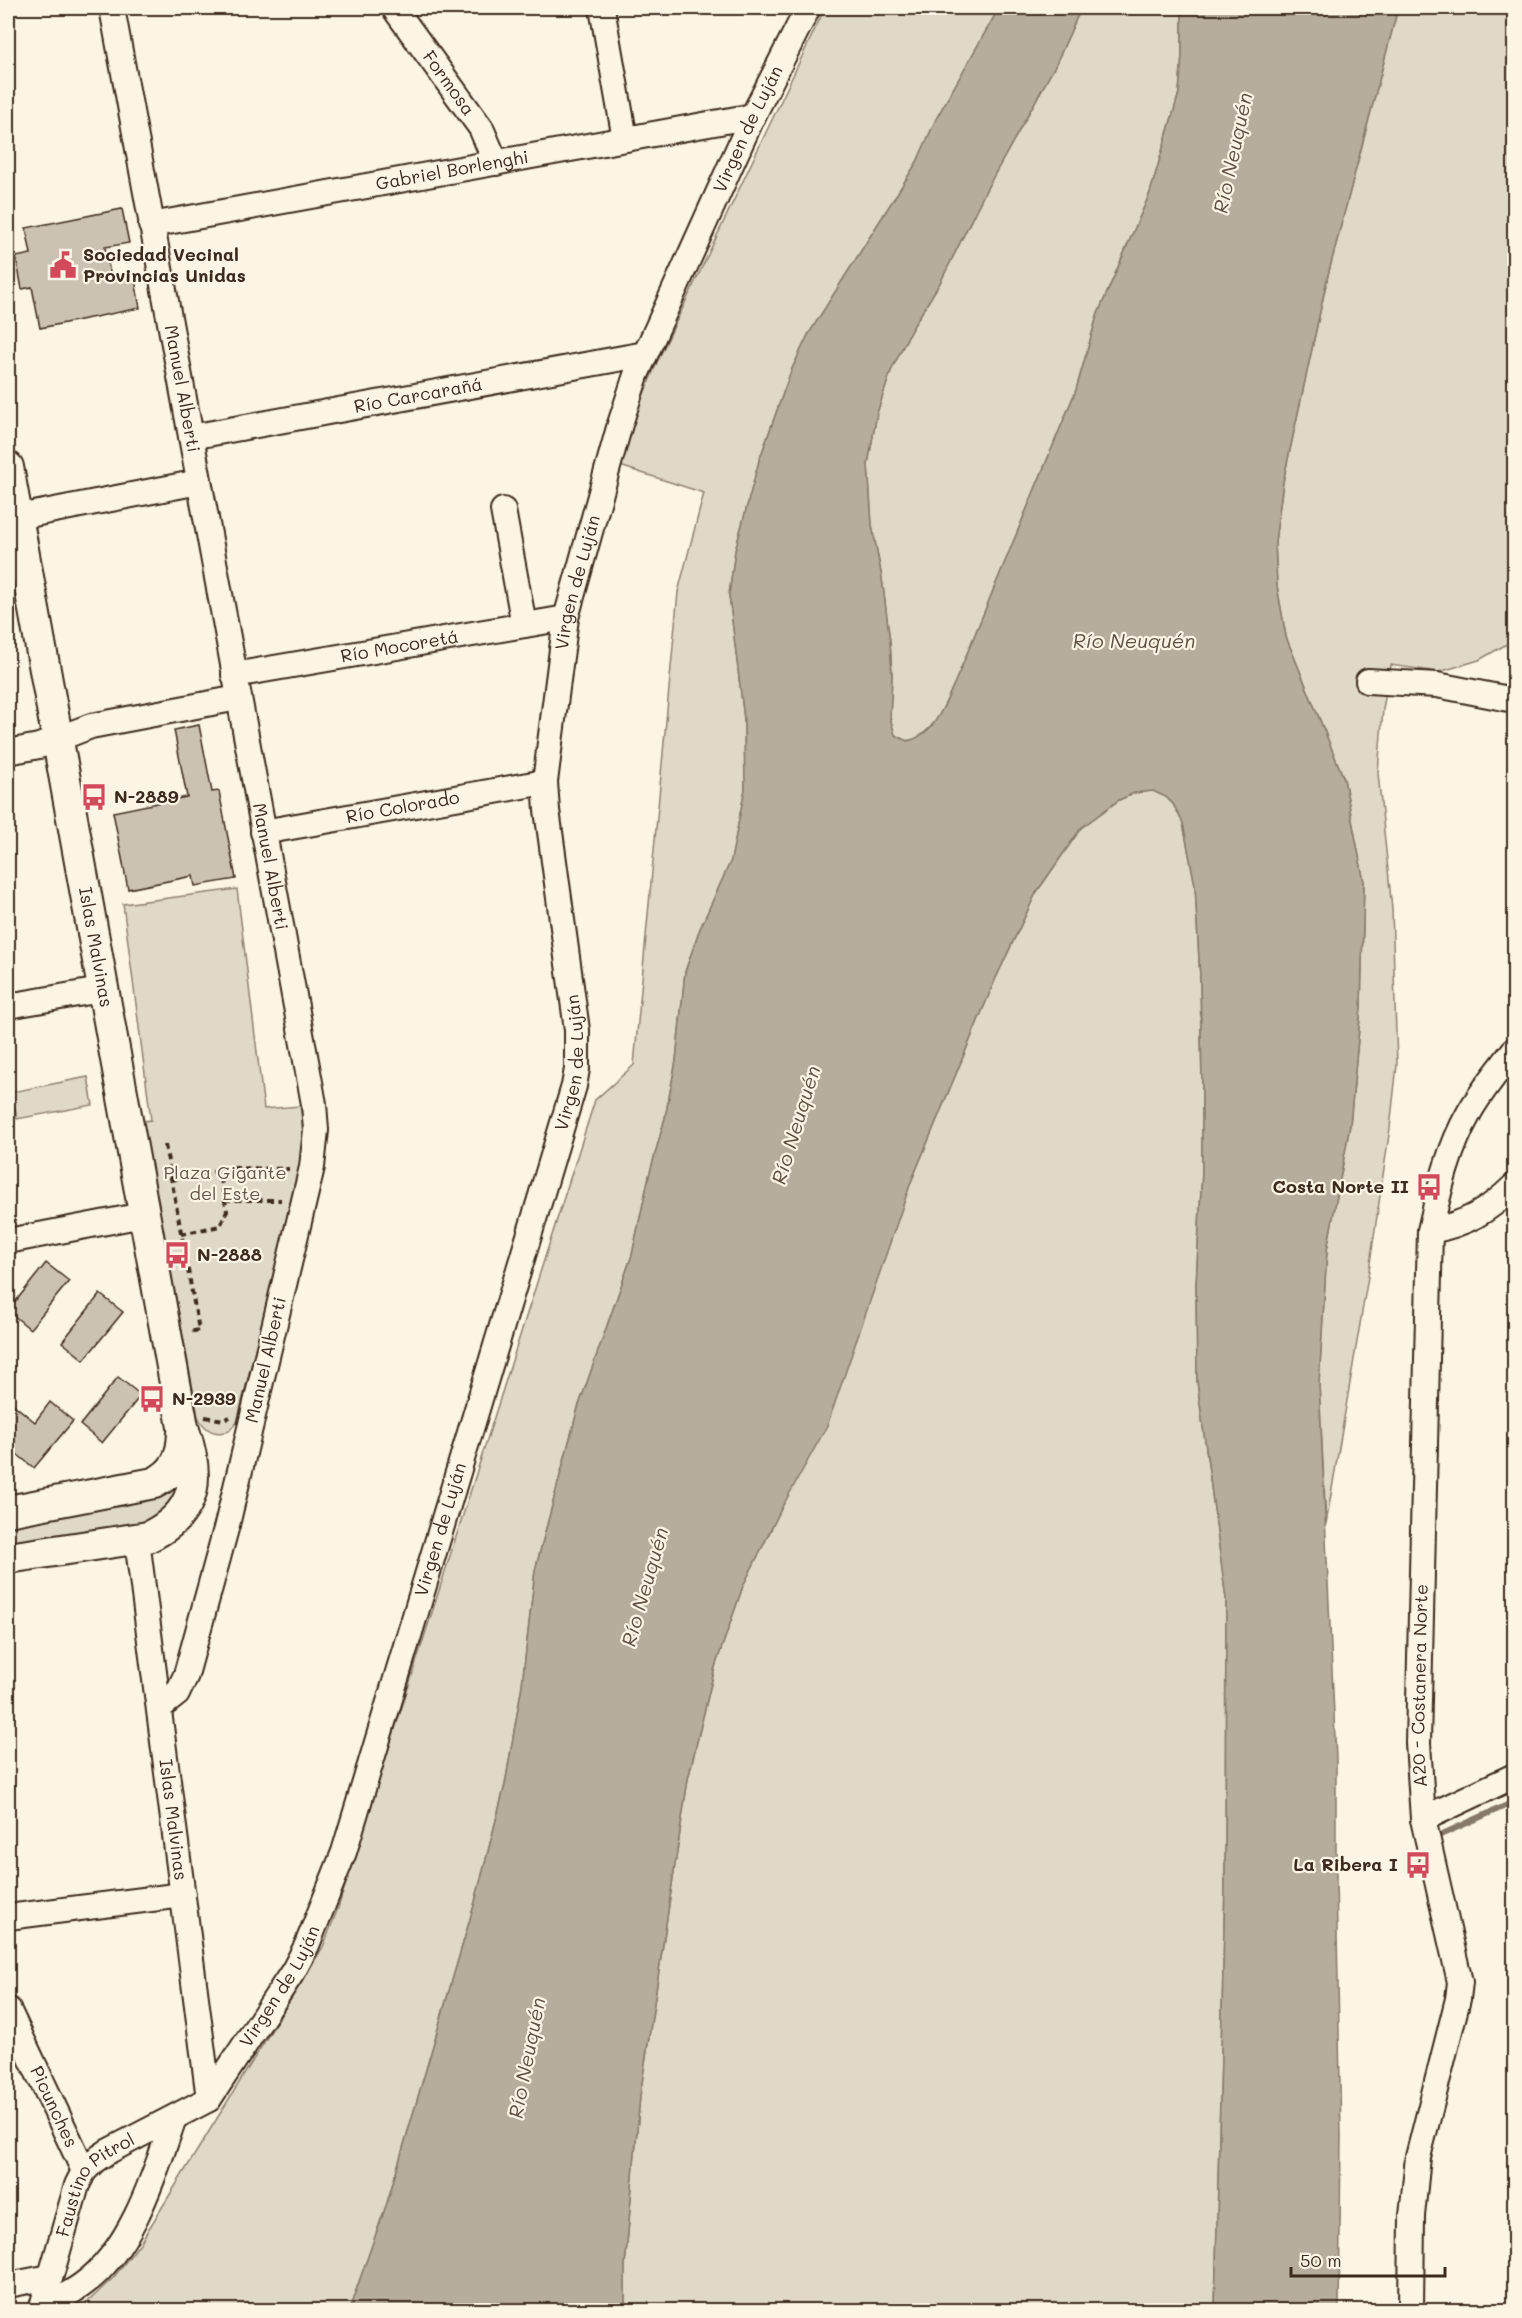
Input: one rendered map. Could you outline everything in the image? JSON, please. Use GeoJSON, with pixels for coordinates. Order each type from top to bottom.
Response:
{"type":"FeatureCollection","features":[{"type":"Feature","properties":{"kind":"main road","name":"Islas Malvinas"},"geometry":{"type":"LineString","coordinates":[[8,467],[12,518],[57,739],[143,1215],[193,1422]]}},
{"type":"Feature","properties":{"kind":"main road"},"geometry":{"type":"LineString","coordinates":[[8,1511],[128,1490],[160,1480],[174,1470],[193,1422]]}},
{"type":"Feature","properties":{"kind":"main road"},"geometry":{"type":"LineString","coordinates":[[8,1558],[137,1540],[160,1531],[186,1506],[192,1494],[193,1422]]}},
{"type":"Feature","properties":{"kind":"street","name":"Manuel Alberti"},"geometry":{"type":"LineString","coordinates":[[112,8],[314,1104],[316,1130],[315,1149],[227,1525],[189,1664],[177,1694],[159,1708]]}},
{"type":"Feature","properties":{"kind":"street","name":"Formosa"},"geometry":{"type":"LineString","coordinates":[[394,8],[481,128],[496,163]]}},
{"type":"Feature","properties":{"kind":"street"},"geometry":{"type":"LineString","coordinates":[[602,8],[625,139]]}},
{"type":"Feature","properties":{"kind":"street","name":"Virgen de Luján"},"geometry":{"type":"LineString","coordinates":[[209,2099],[294,1970],[337,1872],[574,1086],[578,1059],[577,1030],[545,782],[566,618],[620,424],[645,354],[753,116],[808,8]]}},
{"type":"Feature","properties":{"kind":"street","name":"Gabriel Borlenghi"},"geometry":{"type":"LineString","coordinates":[[152,225],[753,116]]}},
{"type":"Feature","properties":{"kind":"street","name":"Río Carcarañá"},"geometry":{"type":"LineString","coordinates":[[190,437],[645,354]]}},
{"type":"Feature","properties":{"kind":"street"},"geometry":{"type":"LineString","coordinates":[[12,518],[199,482]]}},
{"type":"Feature","properties":{"kind":"street"},"geometry":{"type":"LineString","coordinates":[[503,510],[524,625]]}},
{"type":"Feature","properties":{"kind":"street","name":"Río Mocoretá"},"geometry":{"type":"LineString","coordinates":[[8,752],[32,748],[98,724],[236,686],[566,618]]}},
{"type":"Feature","properties":{"kind":"street"},"geometry":{"type":"LineString","coordinates":[[1368,681],[1437,685],[1515,700]]}},
{"type":"Feature","properties":{"kind":"street","name":"Río Colorado"},"geometry":{"type":"LineString","coordinates":[[263,832],[545,782]]}},
{"type":"Feature","properties":{"kind":"street"},"geometry":{"type":"LineString","coordinates":[[8,1006],[101,990]]}},
{"type":"Feature","properties":{"kind":"street","name":"A20 - Costanera Norte"},"geometry":{"type":"LineString","coordinates":[[1411,2310],[1412,2216],[1418,2157],[1458,1999],[1460,1982],[1423,1819],[1418,1743],[1430,1232],[1442,1182],[1453,1148],[1465,1122],[1515,1050]]}},
{"type":"Feature","properties":{"kind":"street"},"geometry":{"type":"LineString","coordinates":[[1430,1232],[1454,1226],[1479,1215],[1515,1186]]}},
{"type":"Feature","properties":{"kind":"street"},"geometry":{"type":"LineString","coordinates":[[8,1241],[143,1215]]}},
{"type":"Feature","properties":{"kind":"street","name":"Islas Malvinas"},"geometry":{"type":"LineString","coordinates":[[137,1540],[209,2099]]}},
{"type":"Feature","properties":{"kind":"street"},"geometry":{"type":"LineString","coordinates":[[1423,1819],[1515,1776]]}},
{"type":"Feature","properties":{"kind":"street"},"geometry":{"type":"LineString","coordinates":[[8,1917],[183,1894]]}},
{"type":"Feature","properties":{"kind":"street","name":"Picunches"},"geometry":{"type":"LineString","coordinates":[[8,2009],[84,2171]]}},
{"type":"Feature","properties":{"kind":"street","name":"Faustino Pitrol"},"geometry":{"type":"LineString","coordinates":[[50,2277],[71,2199],[84,2171],[107,2152],[209,2099]]}},
{"type":"Feature","properties":{"kind":"street"},"geometry":{"type":"LineString","coordinates":[[41,2309],[82,2285],[103,2267],[131,2226],[151,2183],[174,2118]]}},
{"type":"Feature","properties":{"kind":"street"},"geometry":{"type":"LineString","coordinates":[[8,2285],[50,2277],[41,2309]]}},
{"type":"Feature","properties":{"kind":"path"},"geometry":{"type":"LineString","coordinates":[[165,1145],[199,1330],[187,1332]]}},
{"type":"Feature","properties":{"kind":"path"},"geometry":{"type":"LineString","coordinates":[[171,1180],[236,1168],[293,1169]]}},
{"type":"Feature","properties":{"kind":"path"},"geometry":{"type":"LineString","coordinates":[[181,1234],[220,1226],[227,1211],[219,1171]]}},
{"type":"Feature","properties":{"kind":"path"},"geometry":{"type":"LineString","coordinates":[[225,1200],[285,1200]]}},
{"type":"Feature","properties":{"kind":"path"},"geometry":{"type":"LineString","coordinates":[[193,1422],[224,1420]]}},
{"type":"Feature","properties":{"kind":"green space"},"geometry":{"type":"Polygon","coordinates":[[[825,8],[999,8],[936,119],[917,162],[808,335],[791,371],[759,461],[735,551],[729,595],[744,719],[745,789],[731,861],[699,931],[685,972],[676,1061],[665,1118],[649,1176],[632,1255],[578,1408],[535,1571],[522,1685],[505,1785],[475,1902],[387,2203],[349,2310],[79,2310],[114,2277],[140,2243],[323,1947],[338,1908],[595,1100],[634,1065],[678,592],[704,493],[620,466],[640,403],[658,360],[825,8]]]}},
{"type":"Feature","properties":{"kind":"green space"},"geometry":{"type":"Polygon","coordinates":[[[1081,8],[1182,8],[1179,93],[1150,193],[1097,316],[1076,390],[959,673],[931,728],[912,740],[901,740],[895,735],[890,718],[892,676],[890,642],[882,578],[872,525],[868,464],[877,413],[891,371],[911,330],[941,281],[986,190],[1056,64],[1081,8]]]}},
{"type":"Feature","properties":{"kind":"green space"},"geometry":{"type":"Polygon","coordinates":[[[1398,8],[1514,8],[1514,640],[1479,660],[1439,672],[1391,665],[1383,709],[1378,773],[1392,909],[1397,1065],[1368,1277],[1326,1524],[1319,1384],[1327,1250],[1350,1125],[1361,1007],[1364,882],[1344,779],[1286,637],[1277,586],[1275,542],[1283,482],[1328,275],[1398,8]]]}},
{"type":"Feature","properties":{"kind":"green space"},"geometry":{"type":"Polygon","coordinates":[[[1153,791],[1166,797],[1173,804],[1183,823],[1195,885],[1202,1083],[1202,1171],[1196,1285],[1197,1381],[1226,1599],[1225,1884],[1215,2310],[625,2310],[625,2266],[640,2096],[688,1779],[715,1667],[743,1586],[781,1509],[869,1299],[911,1182],[995,980],[1036,893],[1081,828],[1119,800],[1134,793],[1153,791]]]}},
{"type":"Feature","properties":{"kind":"green space","name":"Plaza Gigante del Este"},"geometry":{"type":"Polygon","coordinates":[[[237,889],[264,1109],[300,1106],[306,1138],[237,1422],[229,1431],[219,1433],[207,1428],[198,1417],[143,1121],[151,1120],[123,904],[237,889]]]}},
{"type":"Feature","properties":{"kind":"green space"},"geometry":{"type":"Polygon","coordinates":[[[88,1077],[93,1105],[17,1119],[12,1092],[88,1077]]]}},
{"type":"Feature","properties":{"kind":"green space"},"geometry":{"type":"Polygon","coordinates":[[[184,1474],[180,1491],[158,1521],[8,1549],[8,1520],[184,1474]]]}},
{"type":"Feature","properties":{"kind":"water","name":"Río Neuquén"},"geometry":{"type":"Polygon","coordinates":[[[999,8],[1081,8],[1056,64],[986,190],[941,281],[911,330],[891,371],[877,413],[868,464],[872,525],[882,578],[890,642],[892,676],[890,718],[895,735],[907,741],[926,731],[940,714],[959,673],[1076,390],[1097,316],[1150,193],[1179,93],[1182,8],[1398,8],[1328,275],[1283,482],[1275,542],[1277,586],[1286,637],[1344,779],[1364,882],[1361,1007],[1350,1125],[1327,1250],[1319,1383],[1336,1759],[1341,2137],[1339,2310],[1215,2310],[1225,1884],[1226,1599],[1197,1381],[1196,1285],[1202,1171],[1202,1083],[1195,885],[1183,823],[1173,804],[1166,797],[1153,791],[1134,793],[1119,800],[1081,828],[1036,893],[995,980],[911,1182],[827,1426],[781,1509],[743,1586],[715,1667],[688,1779],[640,2096],[625,2266],[625,2310],[349,2310],[387,2203],[475,1902],[505,1785],[522,1685],[535,1571],[578,1408],[632,1255],[649,1176],[665,1118],[676,1061],[685,972],[699,931],[731,860],[745,789],[744,719],[729,595],[735,551],[759,461],[791,371],[808,335],[917,162],[936,119],[999,8]]]}},
{"type":"Feature","properties":{"kind":"building","name":"Sociedad Vecinal Provincias Unidas"},"geometry":{"type":"Polygon","coordinates":[[[122,209],[129,243],[105,247],[111,278],[134,274],[140,308],[40,328],[32,287],[22,289],[16,257],[31,254],[26,228],[122,209]]]}},
{"type":"Feature","properties":{"kind":"building"},"geometry":{"type":"Polygon","coordinates":[[[199,725],[212,792],[219,791],[236,879],[195,886],[193,876],[128,889],[113,812],[187,797],[174,730],[199,725]]]}},
{"type":"Feature","properties":{"kind":"building"},"geometry":{"type":"Polygon","coordinates":[[[46,1263],[69,1281],[30,1329],[8,1311],[46,1263]]]}},
{"type":"Feature","properties":{"kind":"building"},"geometry":{"type":"Polygon","coordinates":[[[100,1294],[123,1312],[84,1360],[62,1342],[100,1294]]]}},
{"type":"Feature","properties":{"kind":"building"},"geometry":{"type":"Polygon","coordinates":[[[118,1377],[141,1395],[102,1443],[80,1425],[118,1377]]]}},
{"type":"Feature","properties":{"kind":"building"},"geometry":{"type":"Polygon","coordinates":[[[8,1400],[35,1422],[50,1402],[73,1421],[34,1468],[8,1447],[8,1400]]]}},
{"type":"Feature","properties":{"kind":"waterway"},"geometry":{"type":"LineString","coordinates":[[1438,1836],[1514,1802]]}},
{"type":"Feature","properties":{"kind":"place","name":"Sociedad Vecinal Provincias Unidas"},"geometry":{"type":"Point","coordinates":[63,265]}},
{"type":"Feature","properties":{"kind":"place","name":"N-2889"},"geometry":{"type":"Point","coordinates":[94,797]}},
{"type":"Feature","properties":{"kind":"place","name":"Costa Norte II"},"geometry":{"type":"Point","coordinates":[1429,1187]}},
{"type":"Feature","properties":{"kind":"place","name":"N-2888"},"geometry":{"type":"Point","coordinates":[177,1255]}},
{"type":"Feature","properties":{"kind":"place","name":"N-2939"},"geometry":{"type":"Point","coordinates":[152,1399]}},
{"type":"Feature","properties":{"kind":"place","name":"La Ribera I"},"geometry":{"type":"Point","coordinates":[1418,1865]}}]}
